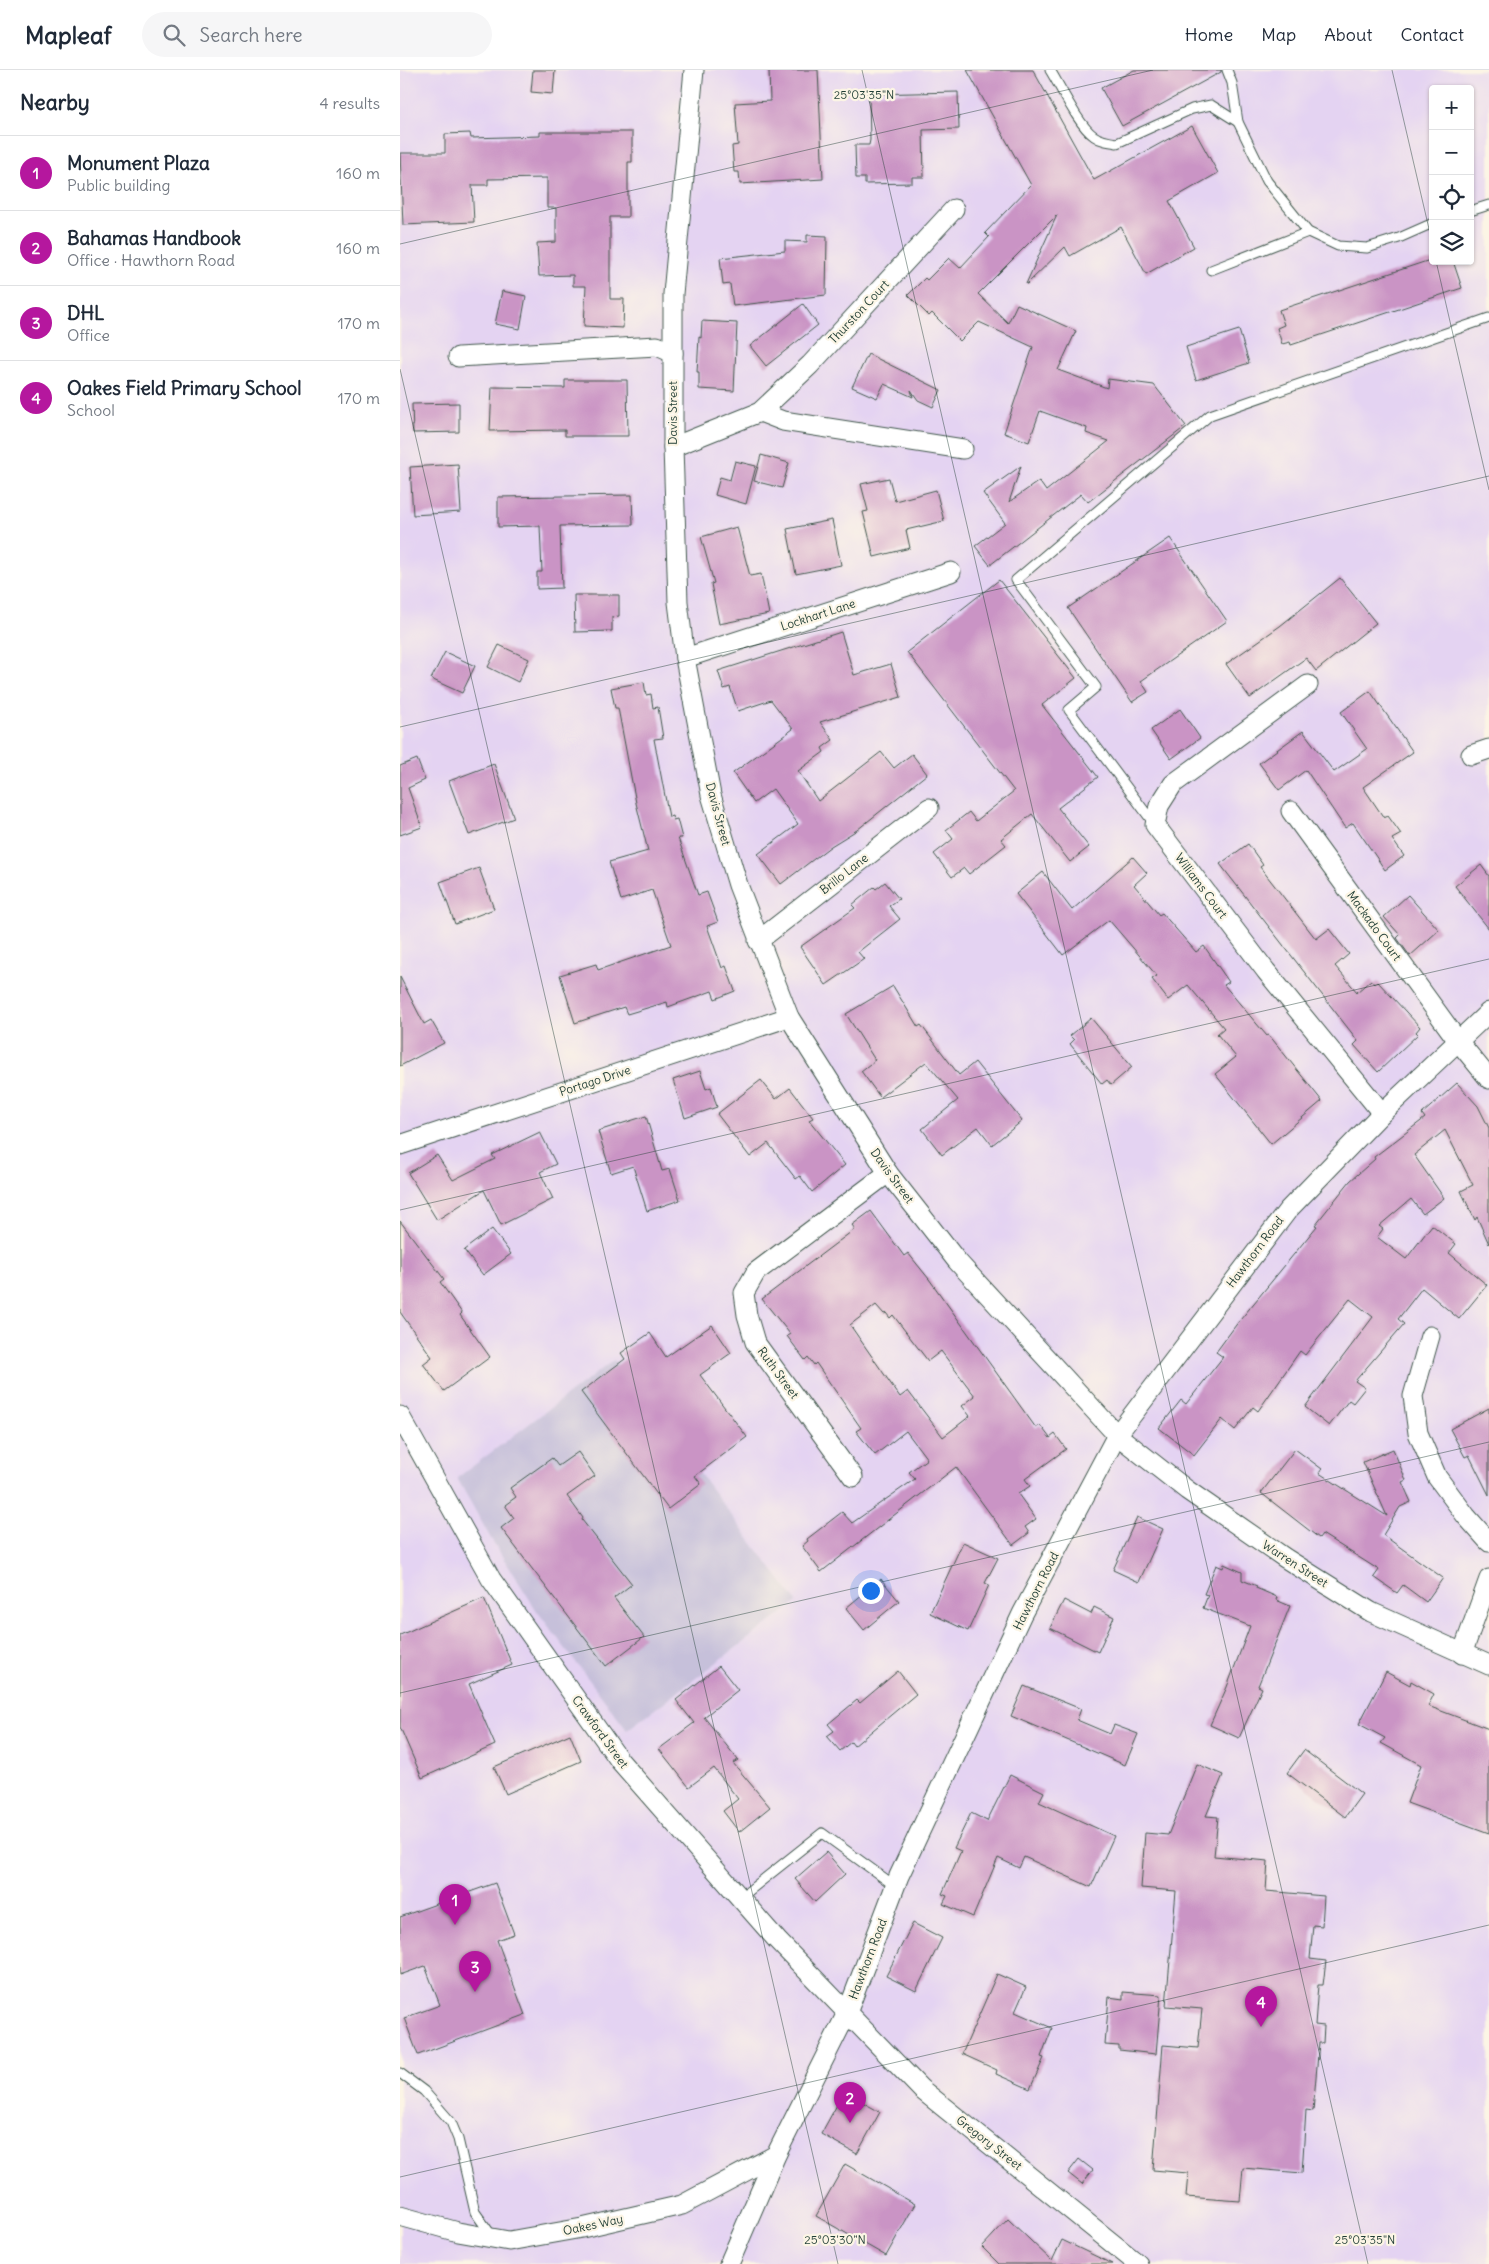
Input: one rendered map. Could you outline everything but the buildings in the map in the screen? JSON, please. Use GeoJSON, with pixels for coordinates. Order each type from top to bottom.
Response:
{"type":"FeatureCollection","features":[{"type":"Feature","properties":{"kind":"street","name":"Davis Street"},"geometry":{"type":"LineString","coordinates":[[694,70],[675,273],[673,447],[678,602],[685,658],[711,795],[738,886],[789,1016],[888,1173],[957,1261],[1117,1435]]}},
{"type":"Feature","properties":{"kind":"street","name":"Thurston Court"},"geometry":{"type":"LineString","coordinates":[[673,447],[760,412],[810,365],[954,208]]}},
{"type":"Feature","properties":{"kind":"street"},"geometry":{"type":"LineString","coordinates":[[458,357],[657,346],[673,353]]}},
{"type":"Feature","properties":{"kind":"street"},"geometry":{"type":"LineString","coordinates":[[760,412],[783,421],[963,449]]}},
{"type":"Feature","properties":{"kind":"street","name":"Lockhart Lane"},"geometry":{"type":"LineString","coordinates":[[685,658],[951,572]]}},
{"type":"Feature","properties":{"kind":"street"},"geometry":{"type":"LineString","coordinates":[[1155,825],[1159,806],[1173,784],[1308,684]]}},
{"type":"Feature","properties":{"kind":"street","name":"Brillo Lane"},"geometry":{"type":"LineString","coordinates":[[758,940],[929,808]]}},
{"type":"Feature","properties":{"kind":"street","name":"Mackado Court"},"geometry":{"type":"LineString","coordinates":[[1291,811],[1458,1041],[1489,1080]]}},
{"type":"Feature","properties":{"kind":"street","name":"Williams Court"},"geometry":{"type":"LineString","coordinates":[[1155,825],[1266,971],[1382,1113]]}},
{"type":"Feature","properties":{"kind":"street","name":"Hawthorn Road"},"geometry":{"type":"LineString","coordinates":[[729,2264],[776,2155],[847,2013],[895,1886],[1022,1614],[1117,1435],[1288,1210],[1382,1113],[1489,1012]]}},
{"type":"Feature","properties":{"kind":"street","name":"Portago Drive"},"geometry":{"type":"LineString","coordinates":[[400,1145],[789,1016]]}},
{"type":"Feature","properties":{"kind":"street","name":"Ruth Street"},"geometry":{"type":"LineString","coordinates":[[853,1477],[755,1342],[747,1315],[744,1293],[756,1272],[888,1173]]}},
{"type":"Feature","properties":{"kind":"street"},"geometry":{"type":"LineString","coordinates":[[1430,1336],[1418,1370],[1413,1396],[1418,1432],[1437,1477],[1466,1516],[1489,1542]]}},
{"type":"Feature","properties":{"kind":"street","name":"Crawford Street"},"geometry":{"type":"LineString","coordinates":[[400,1416],[491,1579],[620,1761],[740,1898],[847,2013]]}},
{"type":"Feature","properties":{"kind":"street","name":"Warren Street"},"geometry":{"type":"LineString","coordinates":[[1117,1435],[1187,1490],[1285,1558],[1372,1612],[1489,1665]]}},
{"type":"Feature","properties":{"kind":"street"},"geometry":{"type":"LineString","coordinates":[[1462,1654],[1489,1579]]}},
{"type":"Feature","properties":{"kind":"street","name":"Gregory Street"},"geometry":{"type":"LineString","coordinates":[[847,2013],[921,2089],[1138,2264]]}},
{"type":"Feature","properties":{"kind":"street","name":"Oakes Way"},"geometry":{"type":"LineString","coordinates":[[400,2216],[458,2232],[509,2241],[582,2228],[682,2205],[776,2155]]}},
{"type":"Feature","properties":{"kind":"lane"},"geometry":{"type":"LineString","coordinates":[[1050,70],[1083,124],[1093,136],[1104,141],[1117,142],[1192,109],[1211,105],[1238,122]]}},
{"type":"Feature","properties":{"kind":"lane"},"geometry":{"type":"LineString","coordinates":[[1227,70],[1232,83],[1238,122],[1267,181],[1308,232],[1338,246],[1366,248],[1399,238],[1429,225]]}},
{"type":"Feature","properties":{"kind":"lane"},"geometry":{"type":"LineString","coordinates":[[1474,210],[1489,206]]}},
{"type":"Feature","properties":{"kind":"lane"},"geometry":{"type":"LineString","coordinates":[[1211,270],[1308,232]]}},
{"type":"Feature","properties":{"kind":"lane"},"geometry":{"type":"LineString","coordinates":[[1155,825],[1069,710],[1096,687],[1016,580],[1210,415],[1489,318]]}},
{"type":"Feature","properties":{"kind":"lane"},"geometry":{"type":"LineString","coordinates":[[740,1898],[822,1833],[895,1886]]}},
{"type":"Feature","properties":{"kind":"lane"},"geometry":{"type":"LineString","coordinates":[[400,2073],[424,2091],[451,2122],[458,2139],[475,2212],[493,2239]]}},
{"type":"Feature","properties":{"kind":"shaded area"},"geometry":{"type":"Polygon","coordinates":[[[400,70],[1489,70],[1489,2264],[400,2264],[400,70]]]}},
{"type":"Feature","properties":{"kind":"shaded area"},"geometry":{"type":"Polygon","coordinates":[[[614,1360],[797,1602],[627,1730],[537,1611],[490,1537],[457,1478],[614,1360]]]}},
{"type":"Feature","properties":{"kind":"place","name":"Monument Plaza"},"geometry":{"type":"Point","coordinates":[455,1925]}},
{"type":"Feature","properties":{"kind":"place","name":"DHL"},"geometry":{"type":"Point","coordinates":[475,1992]}},
{"type":"Feature","properties":{"kind":"place","name":"Oakes Field Primary School"},"geometry":{"type":"Point","coordinates":[1261,2027]}},
{"type":"Feature","properties":{"kind":"place","name":"Bahamas Handbook"},"geometry":{"type":"Point","coordinates":[850,2123]}}]}
